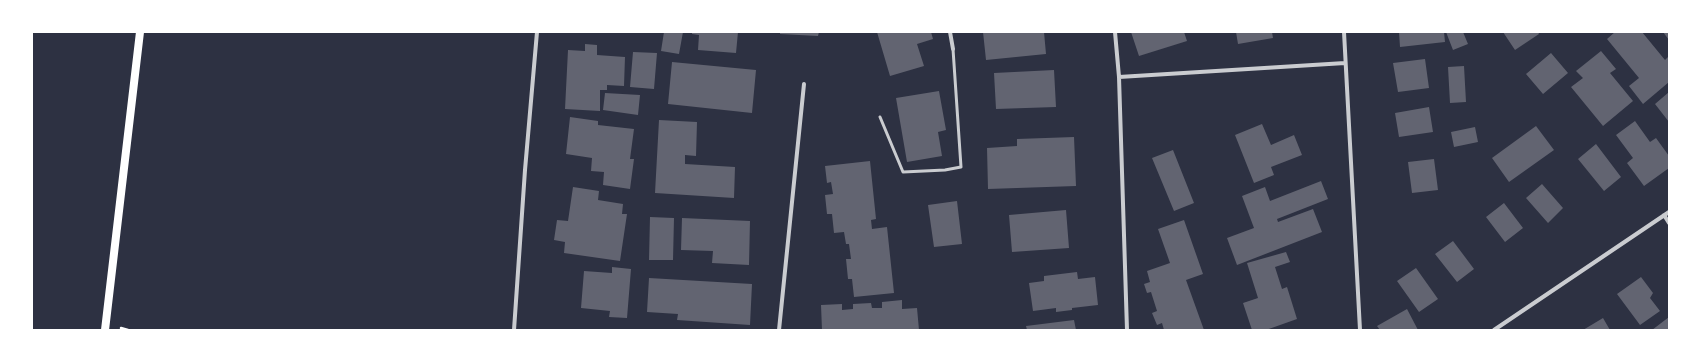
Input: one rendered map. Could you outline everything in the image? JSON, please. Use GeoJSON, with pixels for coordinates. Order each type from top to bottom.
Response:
{"type":"FeatureCollection","features":[{"type":"Feature","properties":{"kind":"main road"},"geometry":{"type":"LineString","coordinates":[[105,330],[140,32]]}},
{"type":"Feature","properties":{"kind":"street"},"geometry":{"type":"LineString","coordinates":[[514,330],[525,170],[537,32]]}},
{"type":"Feature","properties":{"kind":"street"},"geometry":{"type":"LineString","coordinates":[[950,32],[952,49]]}},
{"type":"Feature","properties":{"kind":"street"},"geometry":{"type":"LineString","coordinates":[[1115,32],[1119,77],[1127,330]]}},
{"type":"Feature","properties":{"kind":"street"},"geometry":{"type":"LineString","coordinates":[[1344,32],[1360,330]]}},
{"type":"Feature","properties":{"kind":"street"},"geometry":{"type":"LineString","coordinates":[[1119,77],[1345,63]]}},
{"type":"Feature","properties":{"kind":"street"},"geometry":{"type":"LineString","coordinates":[[779,330],[804,84]]}},
{"type":"Feature","properties":{"kind":"street"},"geometry":{"type":"LineString","coordinates":[[1494,330],[1669,212]]}},
{"type":"Feature","properties":{"kind":"street"},"geometry":{"type":"LineString","coordinates":[[1664,216],[1669,223]]}},
{"type":"Feature","properties":{"kind":"lane"},"geometry":{"type":"LineString","coordinates":[[880,117],[903,172],[946,170],[961,167],[952,49]]}},
{"type":"Feature","properties":{"kind":"building"},"geometry":{"type":"Polygon","coordinates":[[[664,32],[683,32],[679,54],[661,51],[664,32]]]}},
{"type":"Feature","properties":{"kind":"building"},"geometry":{"type":"Polygon","coordinates":[[[692,32],[738,32],[736,53],[698,50],[699,35],[692,34],[692,32]]]}},
{"type":"Feature","properties":{"kind":"building"},"geometry":{"type":"Polygon","coordinates":[[[780,32],[819,32],[818,36],[780,34],[780,32]]]}},
{"type":"Feature","properties":{"kind":"building"},"geometry":{"type":"Polygon","coordinates":[[[877,32],[931,32],[933,39],[917,44],[924,66],[890,76],[877,32]]]}},
{"type":"Feature","properties":{"kind":"building"},"geometry":{"type":"Polygon","coordinates":[[[983,32],[1044,32],[1046,54],[986,60],[983,32]]]}},
{"type":"Feature","properties":{"kind":"building"},"geometry":{"type":"Polygon","coordinates":[[[1131,32],[1184,32],[1187,41],[1139,56],[1131,32]]]}},
{"type":"Feature","properties":{"kind":"building"},"geometry":{"type":"Polygon","coordinates":[[[1236,32],[1272,32],[1273,38],[1238,44],[1236,32]]]}},
{"type":"Feature","properties":{"kind":"building"},"geometry":{"type":"Polygon","coordinates":[[[1399,32],[1444,32],[1445,42],[1400,47],[1399,32]]]}},
{"type":"Feature","properties":{"kind":"building"},"geometry":{"type":"Polygon","coordinates":[[[1446,32],[1463,32],[1468,44],[1453,50],[1446,32]]]}},
{"type":"Feature","properties":{"kind":"building"},"geometry":{"type":"Polygon","coordinates":[[[1503,32],[1538,32],[1539,34],[1515,50],[1503,32]]]}},
{"type":"Feature","properties":{"kind":"building"},"geometry":{"type":"Polygon","coordinates":[[[1615,32],[1642,32],[1665,60],[1668,57],[1669,59],[1669,82],[1643,104],[1629,86],[1639,78],[1607,39],[1615,32]]]}},
{"type":"Feature","properties":{"kind":"building"},"geometry":{"type":"Polygon","coordinates":[[[1663,32],[1669,32],[1669,40],[1663,32]]]}},
{"type":"Feature","properties":{"kind":"building"},"geometry":{"type":"Polygon","coordinates":[[[585,44],[597,45],[597,55],[625,57],[624,86],[607,85],[607,90],[600,90],[600,111],[565,109],[568,50],[585,51],[585,44]]]}},
{"type":"Feature","properties":{"kind":"building"},"geometry":{"type":"Polygon","coordinates":[[[1601,51],[1616,69],[1610,73],[1633,101],[1603,126],[1571,87],[1583,78],[1576,71],[1601,51]]]}},
{"type":"Feature","properties":{"kind":"building"},"geometry":{"type":"Polygon","coordinates":[[[633,52],[657,53],[654,89],[630,87],[633,52]]]}},
{"type":"Feature","properties":{"kind":"building"},"geometry":{"type":"Polygon","coordinates":[[[1551,53],[1568,73],[1543,94],[1526,74],[1551,53]]]}},
{"type":"Feature","properties":{"kind":"building"},"geometry":{"type":"Polygon","coordinates":[[[1425,59],[1429,88],[1398,92],[1393,63],[1425,59]]]}},
{"type":"Feature","properties":{"kind":"building"},"geometry":{"type":"Polygon","coordinates":[[[672,62],[756,70],[752,113],[668,104],[672,62]]]}},
{"type":"Feature","properties":{"kind":"building"},"geometry":{"type":"Polygon","coordinates":[[[1464,66],[1466,102],[1450,103],[1448,67],[1464,66]]]}},
{"type":"Feature","properties":{"kind":"building"},"geometry":{"type":"Polygon","coordinates":[[[1054,70],[1056,107],[996,109],[994,73],[1054,70]]]}},
{"type":"Feature","properties":{"kind":"building"},"geometry":{"type":"Polygon","coordinates":[[[939,91],[946,130],[938,132],[942,156],[907,162],[896,98],[939,91]]]}},
{"type":"Feature","properties":{"kind":"building"},"geometry":{"type":"Polygon","coordinates":[[[1669,92],[1669,122],[1655,104],[1669,92]]]}},
{"type":"Feature","properties":{"kind":"building"},"geometry":{"type":"Polygon","coordinates":[[[605,93],[640,95],[638,115],[603,110],[605,93]]]}},
{"type":"Feature","properties":{"kind":"building"},"geometry":{"type":"Polygon","coordinates":[[[1429,107],[1433,132],[1399,137],[1395,113],[1429,107]]]}},
{"type":"Feature","properties":{"kind":"building"},"geometry":{"type":"Polygon","coordinates":[[[570,117],[598,121],[598,125],[634,129],[630,159],[634,159],[630,189],[603,185],[604,172],[591,171],[592,158],[566,154],[570,117]]]}},
{"type":"Feature","properties":{"kind":"building"},"geometry":{"type":"Polygon","coordinates":[[[659,120],[697,122],[696,156],[685,155],[685,164],[735,167],[734,198],[655,193],[659,120]]]}},
{"type":"Feature","properties":{"kind":"building"},"geometry":{"type":"Polygon","coordinates":[[[1635,121],[1650,142],[1656,138],[1669,156],[1669,168],[1644,186],[1627,163],[1633,158],[1616,135],[1635,121]]]}},
{"type":"Feature","properties":{"kind":"building"},"geometry":{"type":"Polygon","coordinates":[[[1262,124],[1271,145],[1294,135],[1302,155],[1271,167],[1274,175],[1254,183],[1235,135],[1262,124]]]}},
{"type":"Feature","properties":{"kind":"building"},"geometry":{"type":"Polygon","coordinates":[[[1536,126],[1554,150],[1509,182],[1492,158],[1536,126]]]}},
{"type":"Feature","properties":{"kind":"building"},"geometry":{"type":"Polygon","coordinates":[[[1475,127],[1478,142],[1454,147],[1451,132],[1475,127]]]}},
{"type":"Feature","properties":{"kind":"building"},"geometry":{"type":"Polygon","coordinates":[[[1074,137],[1076,186],[988,189],[987,148],[1017,146],[1017,139],[1074,137]]]}},
{"type":"Feature","properties":{"kind":"building"},"geometry":{"type":"Polygon","coordinates":[[[1596,144],[1621,177],[1604,191],[1578,159],[1596,144]]]}},
{"type":"Feature","properties":{"kind":"building"},"geometry":{"type":"Polygon","coordinates":[[[1173,150],[1194,203],[1174,211],[1152,158],[1173,150]]]}},
{"type":"Feature","properties":{"kind":"building"},"geometry":{"type":"Polygon","coordinates":[[[1434,159],[1438,190],[1412,193],[1408,162],[1434,159]]]}},
{"type":"Feature","properties":{"kind":"building"},"geometry":{"type":"Polygon","coordinates":[[[870,161],[876,219],[871,220],[872,229],[887,227],[894,293],[854,297],[852,279],[848,279],[846,259],[851,259],[849,244],[846,244],[844,232],[834,233],[832,214],[827,214],[825,195],[833,194],[831,182],[827,183],[825,166],[870,161]]]}},
{"type":"Feature","properties":{"kind":"building"},"geometry":{"type":"Polygon","coordinates":[[[1321,181],[1328,199],[1277,219],[1278,222],[1313,209],[1322,232],[1237,265],[1227,238],[1254,228],[1242,196],[1265,187],[1270,201],[1321,181]]]}},
{"type":"Feature","properties":{"kind":"building"},"geometry":{"type":"Polygon","coordinates":[[[1542,184],[1563,208],[1548,223],[1526,198],[1542,184]]]}},
{"type":"Feature","properties":{"kind":"building"},"geometry":{"type":"Polygon","coordinates":[[[573,187],[599,191],[598,200],[623,204],[622,214],[627,214],[620,261],[564,253],[565,242],[554,240],[557,220],[568,221],[573,187]]]}},
{"type":"Feature","properties":{"kind":"building"},"geometry":{"type":"Polygon","coordinates":[[[957,201],[962,244],[934,247],[928,205],[957,201]]]}},
{"type":"Feature","properties":{"kind":"building"},"geometry":{"type":"Polygon","coordinates":[[[1504,203],[1523,228],[1505,242],[1486,217],[1504,203]]]}},
{"type":"Feature","properties":{"kind":"building"},"geometry":{"type":"Polygon","coordinates":[[[1066,210],[1069,248],[1012,252],[1009,215],[1066,210]]]}},
{"type":"Feature","properties":{"kind":"building"},"geometry":{"type":"Polygon","coordinates":[[[650,217],[674,218],[673,260],[649,260],[650,217]]]}},
{"type":"Feature","properties":{"kind":"building"},"geometry":{"type":"Polygon","coordinates":[[[682,218],[750,221],[749,265],[712,263],[713,251],[681,250],[682,218]]]}},
{"type":"Feature","properties":{"kind":"building"},"geometry":{"type":"Polygon","coordinates":[[[1184,220],[1203,274],[1186,280],[1204,330],[1164,330],[1162,323],[1157,325],[1152,313],[1157,311],[1151,292],[1147,293],[1144,284],[1150,282],[1147,271],[1170,263],[1158,229],[1184,220]]]}},
{"type":"Feature","properties":{"kind":"building"},"geometry":{"type":"Polygon","coordinates":[[[1453,241],[1474,269],[1457,282],[1435,254],[1453,241]]]}},
{"type":"Feature","properties":{"kind":"building"},"geometry":{"type":"Polygon","coordinates":[[[1286,252],[1290,262],[1275,267],[1282,289],[1287,287],[1297,319],[1266,330],[1252,330],[1243,303],[1258,298],[1247,263],[1286,252]]]}},
{"type":"Feature","properties":{"kind":"building"},"geometry":{"type":"Polygon","coordinates":[[[612,267],[631,269],[627,318],[609,317],[610,311],[581,308],[584,271],[612,273],[612,267]]]}},
{"type":"Feature","properties":{"kind":"building"},"geometry":{"type":"Polygon","coordinates":[[[1416,268],[1438,299],[1419,312],[1397,281],[1416,268]]]}},
{"type":"Feature","properties":{"kind":"building"},"geometry":{"type":"Polygon","coordinates":[[[1077,272],[1078,279],[1095,277],[1098,305],[1072,308],[1072,310],[1056,312],[1056,308],[1033,311],[1029,283],[1044,281],[1044,276],[1077,272]]]}},
{"type":"Feature","properties":{"kind":"building"},"geometry":{"type":"Polygon","coordinates":[[[1641,277],[1653,293],[1650,298],[1660,311],[1640,325],[1617,294],[1641,277]]]}},
{"type":"Feature","properties":{"kind":"building"},"geometry":{"type":"Polygon","coordinates":[[[649,278],[752,284],[750,325],[677,320],[678,314],[647,312],[649,278]]]}},
{"type":"Feature","properties":{"kind":"building"},"geometry":{"type":"Polygon","coordinates":[[[902,300],[902,309],[917,308],[919,330],[822,330],[821,305],[842,304],[842,310],[853,309],[853,304],[871,303],[872,308],[882,308],[882,302],[902,300]]]}},
{"type":"Feature","properties":{"kind":"building"},"geometry":{"type":"Polygon","coordinates":[[[1407,309],[1418,330],[1380,330],[1377,326],[1407,309]]]}},
{"type":"Feature","properties":{"kind":"building"},"geometry":{"type":"Polygon","coordinates":[[[1669,317],[1669,330],[1652,330],[1669,317]]]}},
{"type":"Feature","properties":{"kind":"building"},"geometry":{"type":"Polygon","coordinates":[[[1603,318],[1610,330],[1583,330],[1603,318]]]}},
{"type":"Feature","properties":{"kind":"building"},"geometry":{"type":"Polygon","coordinates":[[[1074,320],[1076,330],[1027,330],[1026,326],[1074,320]]]}}]}
